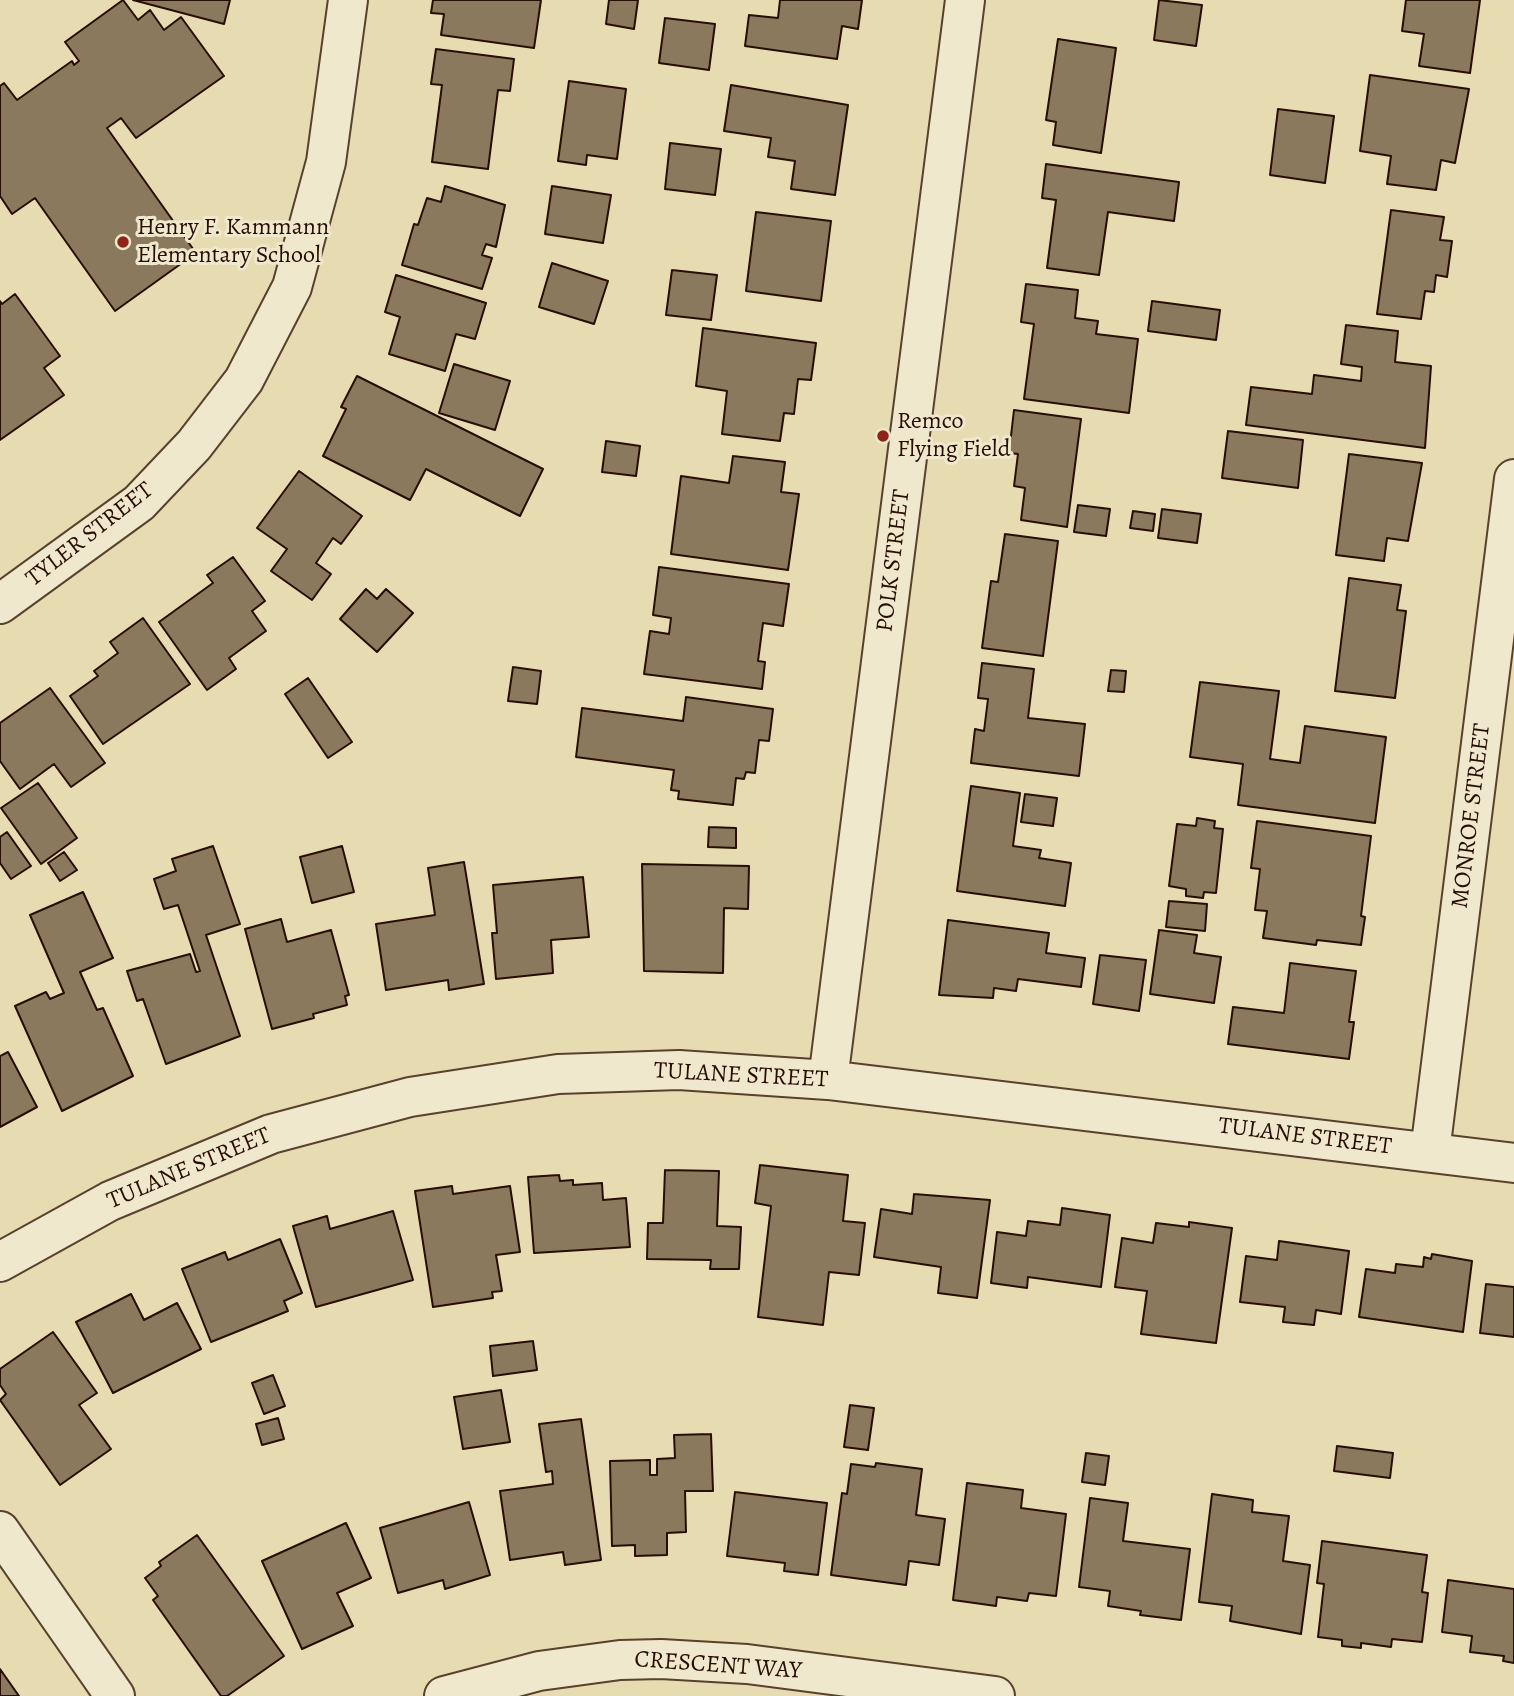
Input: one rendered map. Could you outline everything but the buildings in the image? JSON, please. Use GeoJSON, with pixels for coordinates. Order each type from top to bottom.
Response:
{"type":"FeatureCollection","features":[{"type":"Feature","properties":{"kind":"street","name":"TYLER STREET"},"geometry":{"type":"LineString","coordinates":[[0,604],[139,503],[194,445],[244,380],[296,275],[326,162],[348,0]]}},
{"type":"Feature","properties":{"kind":"street","name":"POLK STREET"},"geometry":{"type":"LineString","coordinates":[[828,1080],[965,0]]}},
{"type":"Feature","properties":{"kind":"street","name":"MONROE STREET"},"geometry":{"type":"LineString","coordinates":[[1430,1152],[1514,479]]}},
{"type":"Feature","properties":{"kind":"street","name":"TULANE STREET"},"geometry":{"type":"LineString","coordinates":[[0,1262],[110,1200],[271,1134],[410,1097],[507,1080],[617,1070],[706,1071],[828,1080],[1514,1163]]}},
{"type":"Feature","properties":{"kind":"street"},"geometry":{"type":"LineString","coordinates":[[0,1531],[115,1696]]}},
{"type":"Feature","properties":{"kind":"street","name":"CRESCENT WAY"},"geometry":{"type":"LineString","coordinates":[[444,1696],[539,1671],[620,1660],[661,1659],[747,1664],[995,1696]]}},
{"type":"Feature","properties":{"kind":"place","name":"Henry F. Kammann Elementary School"},"geometry":{"type":"Point","coordinates":[123,242]}},
{"type":"Feature","properties":{"kind":"place","name":"Remco Flying Field"},"geometry":{"type":"Point","coordinates":[883,436]}}]}
